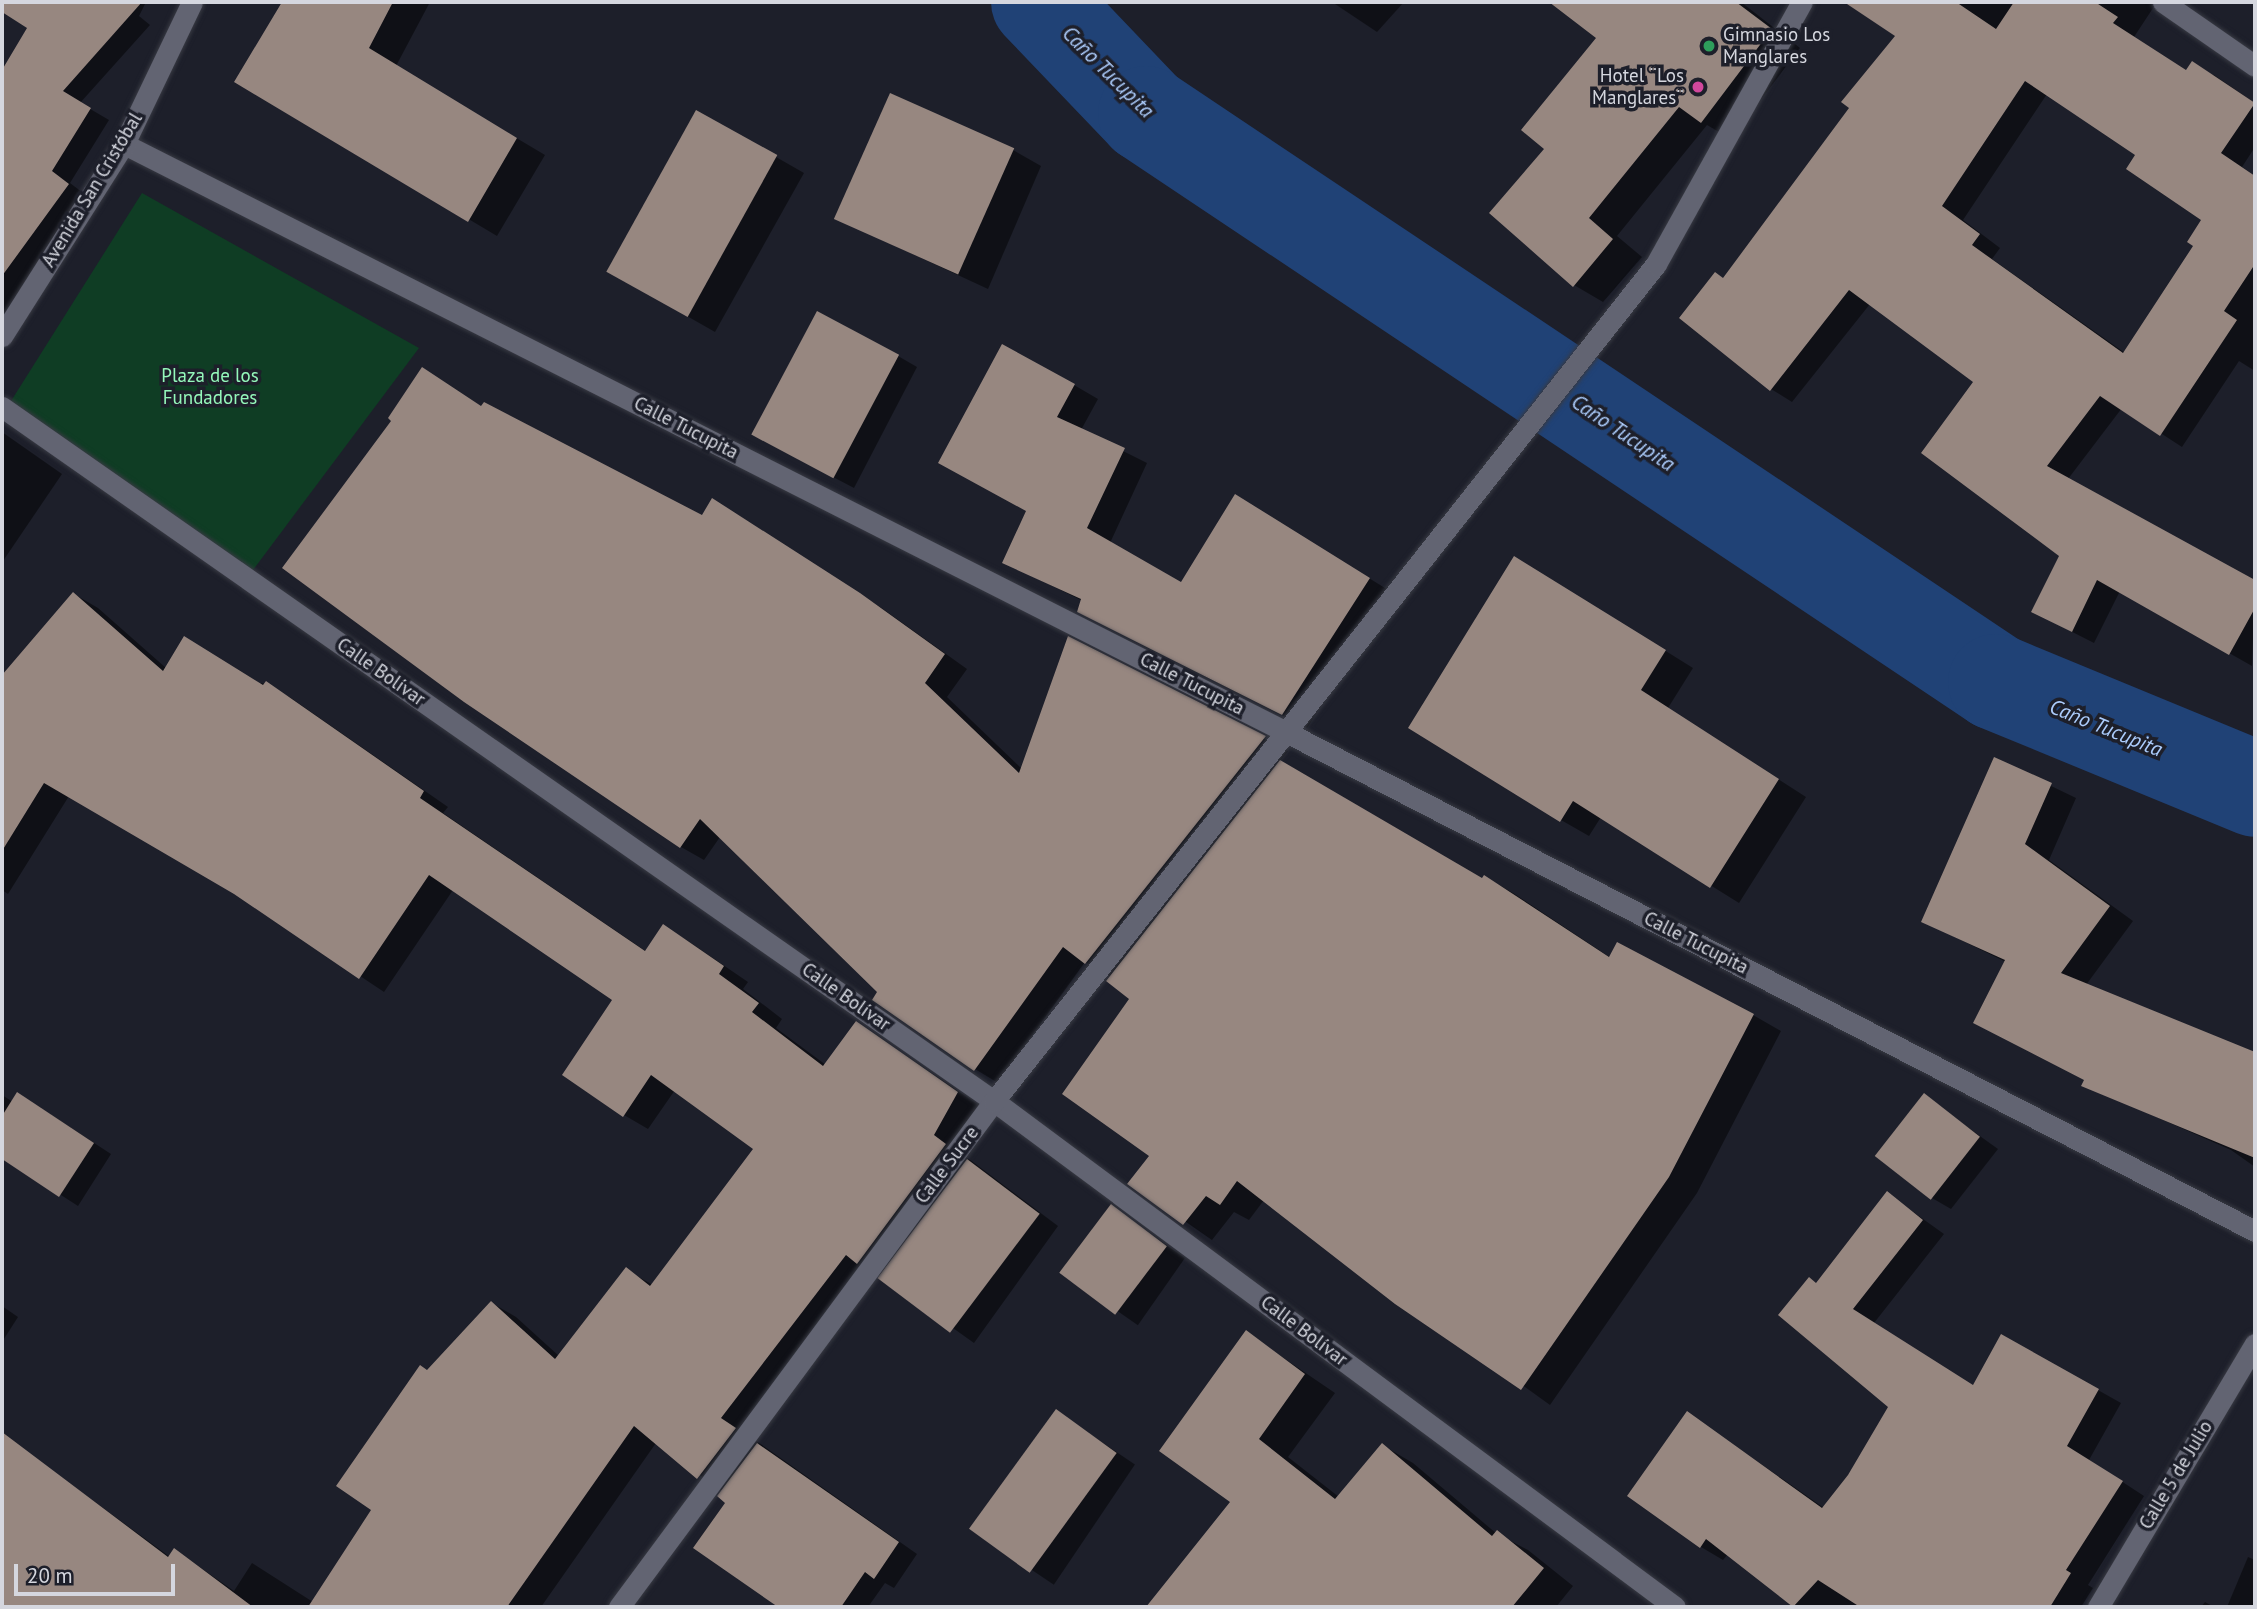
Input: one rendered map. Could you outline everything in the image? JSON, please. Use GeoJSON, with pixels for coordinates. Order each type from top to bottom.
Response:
{"type":"FeatureCollection","features":[{"type":"Feature","properties":{"kind":"street","name":"Avenida San Cristóbal"},"geometry":{"type":"LineString","coordinates":[[2,336],[124,144],[192,2]]}},
{"type":"Feature","properties":{"kind":"street","name":"Calle Sucre"},"geometry":{"type":"LineString","coordinates":[[619,1607],[994,1101],[1288,733],[1656,264],[1802,2]]}},
{"type":"Feature","properties":{"kind":"street"},"geometry":{"type":"LineString","coordinates":[[2163,2],[2255,66]]}},
{"type":"Feature","properties":{"kind":"street","name":"Calle Tucupita"},"geometry":{"type":"LineString","coordinates":[[124,144],[1288,733],[2255,1231]]}},
{"type":"Feature","properties":{"kind":"street","name":"Calle Bolívar"},"geometry":{"type":"LineString","coordinates":[[2,407],[994,1101],[1675,1607]]}},
{"type":"Feature","properties":{"kind":"street","name":"Calle 5 de Julio"},"geometry":{"type":"LineString","coordinates":[[2098,1607],[2255,1344]]}},
{"type":"Feature","properties":{"kind":"green space","name":"Plaza de los Fundadores"},"geometry":{"type":"Polygon","coordinates":[[[142,193],[419,348],[247,578],[6,409],[142,193]]]}},
{"type":"Feature","properties":{"kind":"building"},"geometry":{"type":"Polygon","coordinates":[[[2,2],[142,2],[63,91],[91,108],[52,171],[69,184],[2,276],[2,70],[27,28],[2,12],[2,2]]]}},
{"type":"Feature","properties":{"kind":"building"},"geometry":{"type":"Polygon","coordinates":[[[282,2],[393,2],[369,48],[517,138],[468,222],[234,82],[282,2]]]}},
{"type":"Feature","properties":{"kind":"building"},"geometry":{"type":"Polygon","coordinates":[[[1549,2],[1736,2],[1772,29],[1701,123],[1679,107],[1589,218],[1613,239],[1573,287],[1489,213],[1544,149],[1521,130],[1596,38],[1549,2]]]}},
{"type":"Feature","properties":{"kind":"building"},"geometry":{"type":"Polygon","coordinates":[[[1844,2],[1956,2],[1996,29],[2014,2],[2095,2],[2118,17],[2113,23],[2186,70],[2192,61],[2255,103],[2221,153],[2255,176],[2255,264],[2224,311],[2237,320],[2160,436],[2100,396],[2047,466],[2255,580],[2255,608],[2229,655],[2097,580],[2072,632],[2031,612],[2059,556],[1921,453],[1973,382],[1849,290],[1770,391],[1679,318],[1715,272],[1723,278],[1849,108],[1841,102],[1895,36],[1844,2]],[[2025,81],[1942,206],[1980,234],[1972,245],[2123,353],[2193,246],[2187,242],[2201,220],[2126,169],[2135,155],[2025,81]]]}},
{"type":"Feature","properties":{"kind":"building"},"geometry":{"type":"Polygon","coordinates":[[[890,93],[1014,148],[958,274],[834,219],[890,93]]]}},
{"type":"Feature","properties":{"kind":"building"},"geometry":{"type":"Polygon","coordinates":[[[696,110],[777,155],[688,317],[606,272],[696,110]]]}},
{"type":"Feature","properties":{"kind":"building"},"geometry":{"type":"Polygon","coordinates":[[[817,311],[899,355],[833,478],[751,435],[817,311]]]}},
{"type":"Feature","properties":{"kind":"building"},"geometry":{"type":"Polygon","coordinates":[[[1002,344],[1075,384],[1057,417],[1125,448],[1087,528],[1181,582],[1235,494],[1370,578],[1282,715],[1077,612],[1081,599],[1002,563],[1026,511],[938,463],[1002,344]]]}},
{"type":"Feature","properties":{"kind":"building"},"geometry":{"type":"Polygon","coordinates":[[[422,367],[481,406],[484,402],[702,515],[712,498],[860,593],[945,654],[925,683],[1019,773],[1068,636],[1266,736],[1085,964],[1063,947],[974,1071],[872,1000],[877,992],[700,819],[680,848],[464,702],[282,568],[391,421],[388,418],[422,367]]]}},
{"type":"Feature","properties":{"kind":"building"},"geometry":{"type":"Polygon","coordinates":[[[1514,556],[1666,650],[1641,690],[1779,779],[1710,888],[1573,801],[1560,822],[1408,728],[1514,556]]]}},
{"type":"Feature","properties":{"kind":"building"},"geometry":{"type":"Polygon","coordinates":[[[73,592],[163,671],[184,636],[263,685],[266,681],[424,791],[420,798],[645,951],[663,924],[724,966],[719,974],[759,1003],[752,1012],[823,1066],[856,1021],[958,1092],[934,1135],[946,1144],[857,1264],[846,1255],[721,1418],[736,1428],[697,1479],[634,1426],[507,1607],[308,1607],[371,1510],[336,1486],[420,1365],[427,1370],[491,1301],[555,1359],[626,1267],[650,1286],[753,1149],[651,1075],[623,1117],[562,1075],[612,1000],[429,875],[359,979],[234,894],[44,783],[2,851],[2,675],[73,592]]]}},
{"type":"Feature","properties":{"kind":"building"},"geometry":{"type":"Polygon","coordinates":[[[1994,757],[2052,783],[2025,844],[2110,906],[2061,973],[2255,1052],[2255,1158],[2081,1086],[2084,1080],[1973,1023],[2005,960],[1921,922],[1994,757]]]}},
{"type":"Feature","properties":{"kind":"building"},"geometry":{"type":"Polygon","coordinates":[[[1280,760],[1482,878],[1484,875],[1609,957],[1617,942],[1754,1014],[1669,1177],[1521,1390],[1395,1304],[1237,1181],[1220,1205],[1206,1196],[1183,1225],[1127,1184],[1149,1156],[1062,1094],[1129,999],[1106,981],[1280,760]]]}},
{"type":"Feature","properties":{"kind":"building"},"geometry":{"type":"Polygon","coordinates":[[[17,1092],[94,1143],[59,1197],[2,1159],[2,1116],[17,1092]]]}},
{"type":"Feature","properties":{"kind":"building"},"geometry":{"type":"Polygon","coordinates":[[[1924,1093],[1980,1137],[1931,1200],[1875,1156],[1924,1093]]]}},
{"type":"Feature","properties":{"kind":"building"},"geometry":{"type":"Polygon","coordinates":[[[967,1159],[1040,1214],[950,1333],[877,1278],[967,1159]]]}},
{"type":"Feature","properties":{"kind":"building"},"geometry":{"type":"Polygon","coordinates":[[[1887,1191],[1923,1220],[1853,1309],[1973,1385],[2001,1334],[2099,1389],[2067,1446],[2123,1481],[2066,1570],[2071,1573],[2050,1607],[1860,1607],[1818,1580],[1793,1607],[1706,1539],[1700,1548],[1627,1496],[1687,1411],[1822,1508],[1848,1475],[1888,1407],[1778,1315],[1809,1277],[1816,1283],[1887,1191]]]}},
{"type":"Feature","properties":{"kind":"building"},"geometry":{"type":"Polygon","coordinates":[[[1111,1204],[1167,1246],[1115,1315],[1059,1273],[1111,1204]]]}},
{"type":"Feature","properties":{"kind":"building"},"geometry":{"type":"Polygon","coordinates":[[[1246,1330],[1305,1374],[1259,1439],[1335,1499],[1382,1443],[1492,1536],[1497,1530],[1544,1568],[1512,1607],[1146,1607],[1230,1502],[1159,1451],[1246,1330]]]}},
{"type":"Feature","properties":{"kind":"building"},"geometry":{"type":"Polygon","coordinates":[[[1056,1409],[1117,1453],[1030,1573],[969,1529],[1056,1409]]]}},
{"type":"Feature","properties":{"kind":"building"},"geometry":{"type":"Polygon","coordinates":[[[2,1432],[168,1557],[174,1548],[253,1607],[2,1607],[2,1432]]]}},
{"type":"Feature","properties":{"kind":"building"},"geometry":{"type":"Polygon","coordinates":[[[757,1443],[899,1542],[874,1579],[865,1572],[841,1607],[778,1607],[693,1548],[725,1503],[717,1496],[757,1443]]]}},
{"type":"Feature","properties":{"kind":"waterway","name":"Caño Tucupita"},"geometry":{"type":"LineString","coordinates":[[1039,2],[1146,114],[1996,682],[2255,789]]}},
{"type":"Feature","properties":{"kind":"place","name":"Gimnasio Los Manglares"},"geometry":{"type":"Point","coordinates":[1709,46]}},
{"type":"Feature","properties":{"kind":"place","name":"Hotel ¨Los Manglares¨"},"geometry":{"type":"Point","coordinates":[1698,87]}}]}
